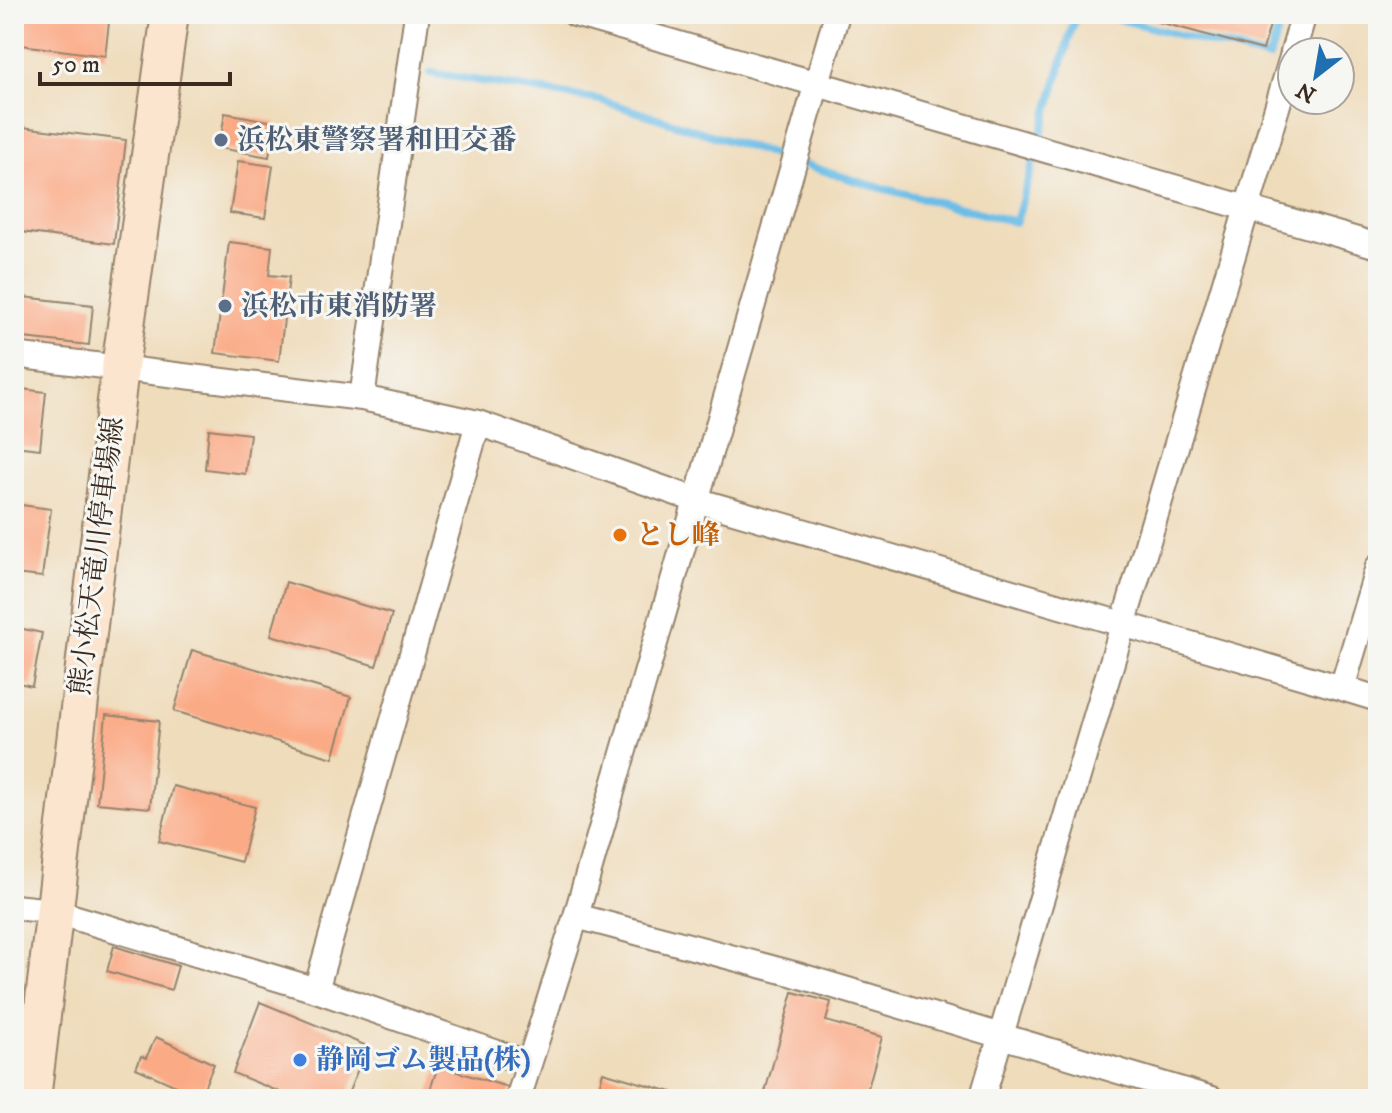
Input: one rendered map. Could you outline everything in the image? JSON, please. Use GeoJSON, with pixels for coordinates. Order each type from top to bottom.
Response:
{"type":"FeatureCollection","features":[{"type":"Feature","properties":{"kind":"main road","name":"熊小松天竜川停車場線"},"geometry":{"type":"LineString","coordinates":[[32,1099],[120,368],[170,14]]}},
{"type":"Feature","properties":{"kind":"street"},"geometry":{"type":"LineString","coordinates":[[362,398],[417,14]]}},
{"type":"Feature","properties":{"kind":"street"},"geometry":{"type":"LineString","coordinates":[[575,14],[1378,246]]}},
{"type":"Feature","properties":{"kind":"street"},"geometry":{"type":"LineString","coordinates":[[518,1099],[576,916],[837,14]]}},
{"type":"Feature","properties":{"kind":"street"},"geometry":{"type":"LineString","coordinates":[[1298,36],[1304,14]]}},
{"type":"Feature","properties":{"kind":"street"},"geometry":{"type":"LineString","coordinates":[[982,1099],[1276,110]]}},
{"type":"Feature","properties":{"kind":"street"},"geometry":{"type":"LineString","coordinates":[[14,355],[362,398],[478,423],[696,500],[1378,699]]}},
{"type":"Feature","properties":{"kind":"street"},"geometry":{"type":"LineString","coordinates":[[316,990],[478,423]]}},
{"type":"Feature","properties":{"kind":"street"},"geometry":{"type":"LineString","coordinates":[[1342,688],[1378,567]]}},
{"type":"Feature","properties":{"kind":"street"},"geometry":{"type":"LineString","coordinates":[[14,907],[53,911],[316,990],[529,1064]]}},
{"type":"Feature","properties":{"kind":"street"},"geometry":{"type":"LineString","coordinates":[[576,916],[794,974],[1212,1099]]}},
{"type":"Feature","properties":{"kind":"building"},"geometry":{"type":"Polygon","coordinates":[[[14,14],[110,14],[105,56],[14,44],[14,14]]]}},
{"type":"Feature","properties":{"kind":"building"},"geometry":{"type":"Polygon","coordinates":[[[1129,14],[1273,14],[1263,50],[1129,14]]]}},
{"type":"Feature","properties":{"kind":"building"},"geometry":{"type":"Polygon","coordinates":[[[225,113],[274,122],[269,157],[219,148],[225,113]]]}},
{"type":"Feature","properties":{"kind":"building"},"geometry":{"type":"Polygon","coordinates":[[[14,126],[126,140],[114,244],[14,231],[14,126]]]}},
{"type":"Feature","properties":{"kind":"building"},"geometry":{"type":"Polygon","coordinates":[[[238,161],[273,166],[265,218],[230,213],[238,161]]]}},
{"type":"Feature","properties":{"kind":"building"},"geometry":{"type":"Polygon","coordinates":[[[229,242],[272,247],[269,275],[289,277],[279,361],[215,353],[229,242]]]}},
{"type":"Feature","properties":{"kind":"building"},"geometry":{"type":"Polygon","coordinates":[[[14,296],[93,305],[89,345],[14,337],[14,296]]]}},
{"type":"Feature","properties":{"kind":"building"},"geometry":{"type":"Polygon","coordinates":[[[14,388],[46,392],[40,449],[14,446],[14,388]]]}},
{"type":"Feature","properties":{"kind":"building"},"geometry":{"type":"Polygon","coordinates":[[[209,429],[250,434],[245,474],[205,469],[209,429]]]}},
{"type":"Feature","properties":{"kind":"building"},"geometry":{"type":"Polygon","coordinates":[[[14,504],[51,509],[42,577],[14,574],[14,504]]]}},
{"type":"Feature","properties":{"kind":"building"},"geometry":{"type":"Polygon","coordinates":[[[286,582],[392,614],[376,666],[271,635],[286,582]]]}},
{"type":"Feature","properties":{"kind":"building"},"geometry":{"type":"Polygon","coordinates":[[[14,627],[42,633],[32,686],[14,682],[14,627]]]}},
{"type":"Feature","properties":{"kind":"building"},"geometry":{"type":"Polygon","coordinates":[[[192,650],[351,697],[333,758],[174,711],[192,650]]]}},
{"type":"Feature","properties":{"kind":"building"},"geometry":{"type":"Polygon","coordinates":[[[106,715],[159,721],[150,808],[97,803],[106,715]]]}},
{"type":"Feature","properties":{"kind":"building"},"geometry":{"type":"Polygon","coordinates":[[[173,786],[255,807],[241,862],[159,841],[173,786]]]}},
{"type":"Feature","properties":{"kind":"building"},"geometry":{"type":"Polygon","coordinates":[[[114,946],[178,966],[171,990],[107,971],[114,946]]]}},
{"type":"Feature","properties":{"kind":"building"},"geometry":{"type":"Polygon","coordinates":[[[793,992],[831,1002],[826,1021],[882,1037],[865,1099],[763,1099],[793,992]]]}},
{"type":"Feature","properties":{"kind":"building","name":"静岡ゴム製品(株)"},"geometry":{"type":"Polygon","coordinates":[[[260,1002],[367,1046],[346,1099],[297,1099],[233,1073],[260,1002]]]}},
{"type":"Feature","properties":{"kind":"building"},"geometry":{"type":"Polygon","coordinates":[[[156,1037],[214,1064],[200,1097],[136,1068],[141,1056],[146,1058],[156,1037]]]}},
{"type":"Feature","properties":{"kind":"building"},"geometry":{"type":"Polygon","coordinates":[[[438,1066],[511,1088],[507,1099],[427,1099],[438,1066]]]}},
{"type":"Feature","properties":{"kind":"building"},"geometry":{"type":"Polygon","coordinates":[[[603,1072],[692,1098],[692,1099],[596,1099],[603,1072]]]}},
{"type":"Feature","properties":{"kind":"waterway"},"geometry":{"type":"LineString","coordinates":[[431,73],[600,100],[866,184],[1016,222],[1076,14]]}},
{"type":"Feature","properties":{"kind":"waterway"},"geometry":{"type":"LineString","coordinates":[[1099,14],[1269,58],[1283,14]]}},
{"type":"Feature","properties":{"kind":"place","name":"浜松東警察署和田交番"},"geometry":{"type":"Point","coordinates":[221,140]}},
{"type":"Feature","properties":{"kind":"place","name":"浜松市東消防署"},"geometry":{"type":"Point","coordinates":[225,306]}},
{"type":"Feature","properties":{"kind":"place","name":"とし峰"},"geometry":{"type":"Point","coordinates":[620,535]}},
{"type":"Feature","properties":{"kind":"place","name":"静岡ゴム製品(株)"},"geometry":{"type":"Point","coordinates":[300,1060]}}]}
